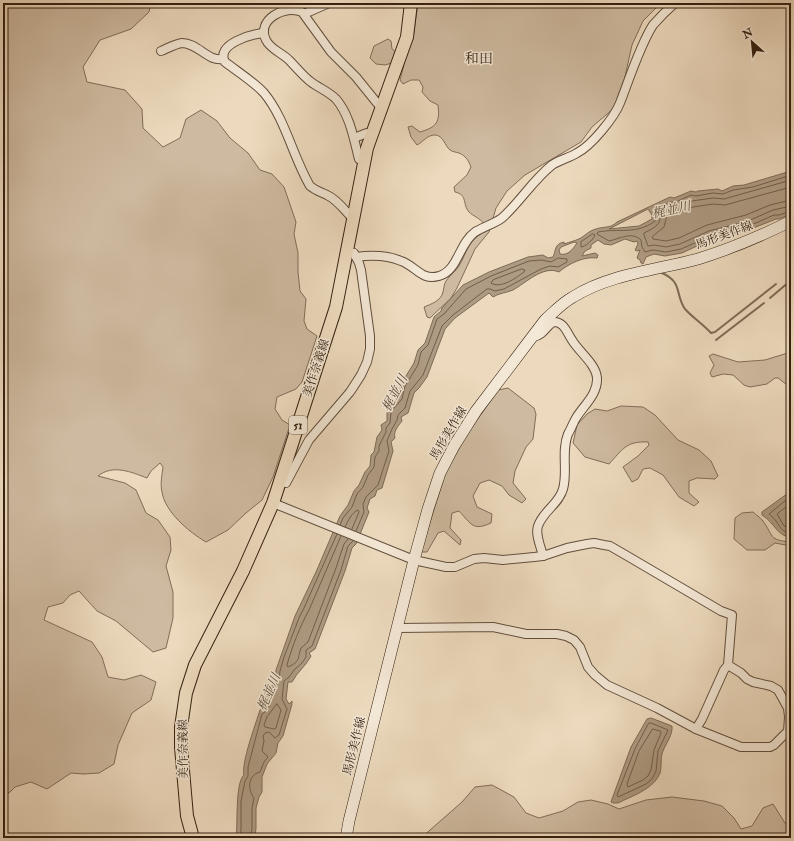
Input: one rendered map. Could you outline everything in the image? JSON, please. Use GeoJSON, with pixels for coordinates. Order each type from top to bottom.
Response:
{"type":"FeatureCollection","features":[{"type":"Feature","properties":{"kind":"main road","name":"美作奈義線"},"geometry":{"type":"LineString","coordinates":[[193,838],[187,816],[181,747],[181,727],[186,693],[195,665],[243,571],[273,503],[336,307],[371,134],[407,37],[411,3]]}},
{"type":"Feature","properties":{"kind":"main road","name":"馬形美作線"},"geometry":{"type":"LineString","coordinates":[[346,838],[397,628],[428,509],[440,473],[454,446],[476,411],[545,320],[573,297],[589,288],[618,279],[725,250],[747,242],[791,221]]}},
{"type":"Feature","properties":{"kind":"street"},"geometry":{"type":"LineString","coordinates":[[304,14],[329,3]]}},
{"type":"Feature","properties":{"kind":"street"},"geometry":{"type":"LineString","coordinates":[[356,257],[384,256],[404,261],[424,276],[437,276],[444,274],[450,269],[474,233],[500,219],[544,172],[554,164],[578,153],[585,148],[616,113],[645,39],[652,27],[675,3]]}},
{"type":"Feature","properties":{"kind":"street"},"geometry":{"type":"LineString","coordinates":[[364,163],[359,159],[348,121],[336,100],[310,81],[288,59],[271,46],[265,38],[264,33],[266,23],[280,12],[292,9],[304,14],[331,52],[356,77],[376,103],[382,107]]}},
{"type":"Feature","properties":{"kind":"street"},"geometry":{"type":"LineString","coordinates":[[223,59],[224,53],[230,45],[251,35],[264,33]]}},
{"type":"Feature","properties":{"kind":"street"},"geometry":{"type":"LineString","coordinates":[[161,51],[183,43],[192,45],[214,59],[223,59],[255,84],[264,93],[273,106],[310,186],[316,191],[326,194],[335,200],[353,219]]}},
{"type":"Feature","properties":{"kind":"street"},"geometry":{"type":"LineString","coordinates":[[354,138],[367,133],[371,134]]}},
{"type":"Feature","properties":{"kind":"street"},"geometry":{"type":"LineString","coordinates":[[280,480],[286,482],[309,440],[350,392],[361,375],[370,349],[370,336],[361,270],[356,257],[348,247]]}},
{"type":"Feature","properties":{"kind":"street"},"geometry":{"type":"LineString","coordinates":[[530,338],[540,335],[549,324],[553,322],[561,324],[567,330],[572,340],[596,372],[597,379],[594,394],[576,418],[567,437],[565,450],[564,487],[561,495],[543,515],[537,527],[543,556]]}},
{"type":"Feature","properties":{"kind":"street"},"geometry":{"type":"LineString","coordinates":[[273,503],[414,560],[446,567],[455,566],[474,559],[484,558],[503,560],[543,556],[567,548],[594,543],[610,546],[722,611],[732,615],[728,665],[724,670],[696,729]]}},
{"type":"Feature","properties":{"kind":"street"},"geometry":{"type":"LineString","coordinates":[[397,628],[493,627],[526,634],[558,634],[566,636],[574,640],[580,647],[588,668],[608,685],[618,691],[657,708],[696,729],[741,747],[770,747],[774,745],[788,731],[788,702],[778,690],[771,686],[747,679],[741,673],[728,665]]}},
{"type":"Feature","properties":{"kind":"shaded area"},"geometry":{"type":"Polygon","coordinates":[[[3,3],[151,3],[149,12],[131,29],[100,40],[83,67],[87,82],[125,90],[142,109],[143,128],[163,147],[180,138],[186,119],[201,110],[217,121],[230,138],[248,153],[260,170],[272,174],[284,187],[296,222],[294,234],[298,253],[300,291],[306,299],[304,321],[307,329],[317,336],[302,382],[296,389],[277,397],[275,409],[282,420],[290,425],[273,477],[262,500],[228,530],[206,542],[185,527],[173,514],[164,499],[161,486],[163,467],[160,463],[151,471],[147,478],[122,470],[110,470],[98,476],[125,483],[136,490],[146,513],[158,520],[170,537],[171,550],[166,566],[173,592],[173,618],[166,648],[153,652],[116,621],[97,611],[79,591],[70,595],[63,603],[48,607],[44,620],[92,642],[102,657],[108,677],[124,680],[141,675],[156,682],[151,700],[132,713],[118,745],[114,764],[99,773],[71,773],[47,789],[31,782],[15,787],[3,799],[3,3]]]}},
{"type":"Feature","properties":{"kind":"shaded area"},"geometry":{"type":"Polygon","coordinates":[[[418,3],[661,3],[643,21],[632,45],[624,81],[614,108],[592,127],[581,142],[525,175],[507,191],[496,208],[489,232],[475,249],[451,298],[430,318],[427,317],[424,307],[440,298],[446,281],[459,266],[468,247],[474,239],[484,232],[484,224],[481,220],[469,212],[462,195],[455,192],[454,187],[467,175],[471,167],[466,158],[459,153],[450,150],[438,135],[427,137],[417,145],[411,137],[408,127],[412,126],[420,132],[434,126],[438,120],[438,105],[430,101],[422,92],[423,87],[419,80],[411,80],[403,84],[400,80],[404,65],[395,62],[385,65],[376,64],[370,58],[374,46],[388,39],[391,41],[392,49],[397,53],[408,49],[413,39],[418,3]]]}},
{"type":"Feature","properties":{"kind":"shaded area"},"geometry":{"type":"Polygon","coordinates":[[[791,352],[791,388],[778,378],[775,378],[767,384],[750,387],[744,385],[733,375],[723,374],[712,377],[710,373],[714,365],[709,356],[713,354],[738,362],[765,360],[791,352]]]}},
{"type":"Feature","properties":{"kind":"shaded area"},"geometry":{"type":"Polygon","coordinates":[[[508,388],[534,408],[536,414],[533,439],[526,447],[515,471],[513,483],[526,499],[522,503],[509,495],[502,486],[489,480],[480,483],[473,496],[477,507],[492,514],[491,523],[476,526],[470,523],[459,511],[452,513],[450,528],[461,540],[460,545],[444,531],[438,533],[427,552],[421,552],[445,474],[466,436],[498,390],[508,388]]]}},
{"type":"Feature","properties":{"kind":"shaded area"},"geometry":{"type":"Polygon","coordinates":[[[621,406],[643,407],[655,415],[678,440],[699,450],[711,461],[718,476],[715,479],[697,478],[689,481],[689,493],[699,502],[694,506],[679,497],[663,475],[650,468],[643,469],[638,479],[632,482],[623,467],[638,456],[649,445],[648,442],[635,443],[626,447],[609,464],[585,457],[573,443],[577,425],[587,414],[595,409],[607,411],[621,406]]]}},
{"type":"Feature","properties":{"kind":"shaded area"},"geometry":{"type":"Polygon","coordinates":[[[753,512],[761,518],[772,536],[778,540],[791,542],[791,546],[775,543],[765,550],[747,550],[734,539],[735,518],[742,513],[753,512]]]}},
{"type":"Feature","properties":{"kind":"shaded area"},"geometry":{"type":"Polygon","coordinates":[[[492,785],[514,797],[526,813],[539,818],[563,811],[578,802],[591,800],[608,804],[619,809],[646,800],[672,797],[704,801],[722,806],[734,818],[741,829],[752,826],[763,808],[773,804],[785,823],[791,828],[791,838],[421,838],[462,802],[475,787],[492,785]]]}},
{"type":"Feature","properties":{"kind":"water","name":"梶並川"},"geometry":{"type":"Polygon","coordinates":[[[791,171],[791,214],[751,229],[712,239],[682,253],[665,256],[654,254],[646,257],[643,264],[637,258],[640,250],[635,250],[638,244],[637,241],[634,242],[625,239],[611,245],[604,244],[598,240],[591,245],[591,248],[585,251],[582,256],[595,253],[598,255],[597,258],[587,258],[576,261],[559,272],[553,270],[541,273],[513,290],[493,297],[489,293],[455,318],[445,329],[427,377],[414,393],[408,413],[401,417],[402,421],[395,431],[395,438],[391,442],[393,451],[382,488],[377,490],[375,496],[370,499],[367,508],[369,512],[356,544],[352,548],[345,571],[315,649],[309,653],[311,656],[309,660],[292,682],[288,682],[286,699],[289,704],[292,701],[292,704],[283,736],[278,743],[276,753],[267,764],[262,777],[262,792],[256,808],[255,838],[236,838],[239,786],[244,775],[245,762],[252,733],[260,710],[263,709],[266,703],[265,698],[267,691],[274,682],[276,670],[295,616],[340,516],[348,505],[365,472],[370,466],[371,455],[374,452],[377,437],[382,430],[381,425],[387,421],[387,413],[391,405],[399,397],[401,384],[414,363],[418,350],[425,343],[434,317],[463,285],[489,272],[528,257],[543,255],[548,258],[553,257],[558,244],[564,242],[564,244],[581,238],[589,232],[599,228],[612,226],[617,222],[670,197],[674,198],[691,191],[696,192],[718,189],[722,191],[733,186],[744,185],[791,171]],[[648,209],[609,229],[639,226],[652,219],[652,215],[648,209]],[[574,242],[561,247],[559,250],[560,254],[570,252],[577,243],[574,242]]]}},
{"type":"Feature","properties":{"kind":"water"},"geometry":{"type":"Polygon","coordinates":[[[791,491],[791,538],[778,531],[767,518],[762,515],[762,512],[791,491]]]}},
{"type":"Feature","properties":{"kind":"water"},"geometry":{"type":"Polygon","coordinates":[[[651,718],[672,726],[670,736],[662,754],[660,773],[657,779],[648,788],[618,803],[613,803],[611,802],[631,747],[647,719],[651,718]]]}},
{"type":"Feature","properties":{"kind":"waterway"},"geometry":{"type":"LineString","coordinates":[[662,273],[673,280],[685,309],[711,333],[715,332],[776,284]]}},
{"type":"Feature","properties":{"kind":"waterway"},"geometry":{"type":"LineString","coordinates":[[770,298],[789,282],[791,283]]}},
{"type":"Feature","properties":{"kind":"waterway"},"geometry":{"type":"LineString","coordinates":[[716,340],[764,303]]}},
{"type":"Feature","properties":{"kind":"district","name":"和田"},"geometry":{"type":"Point","coordinates":[479,58]}}]}
